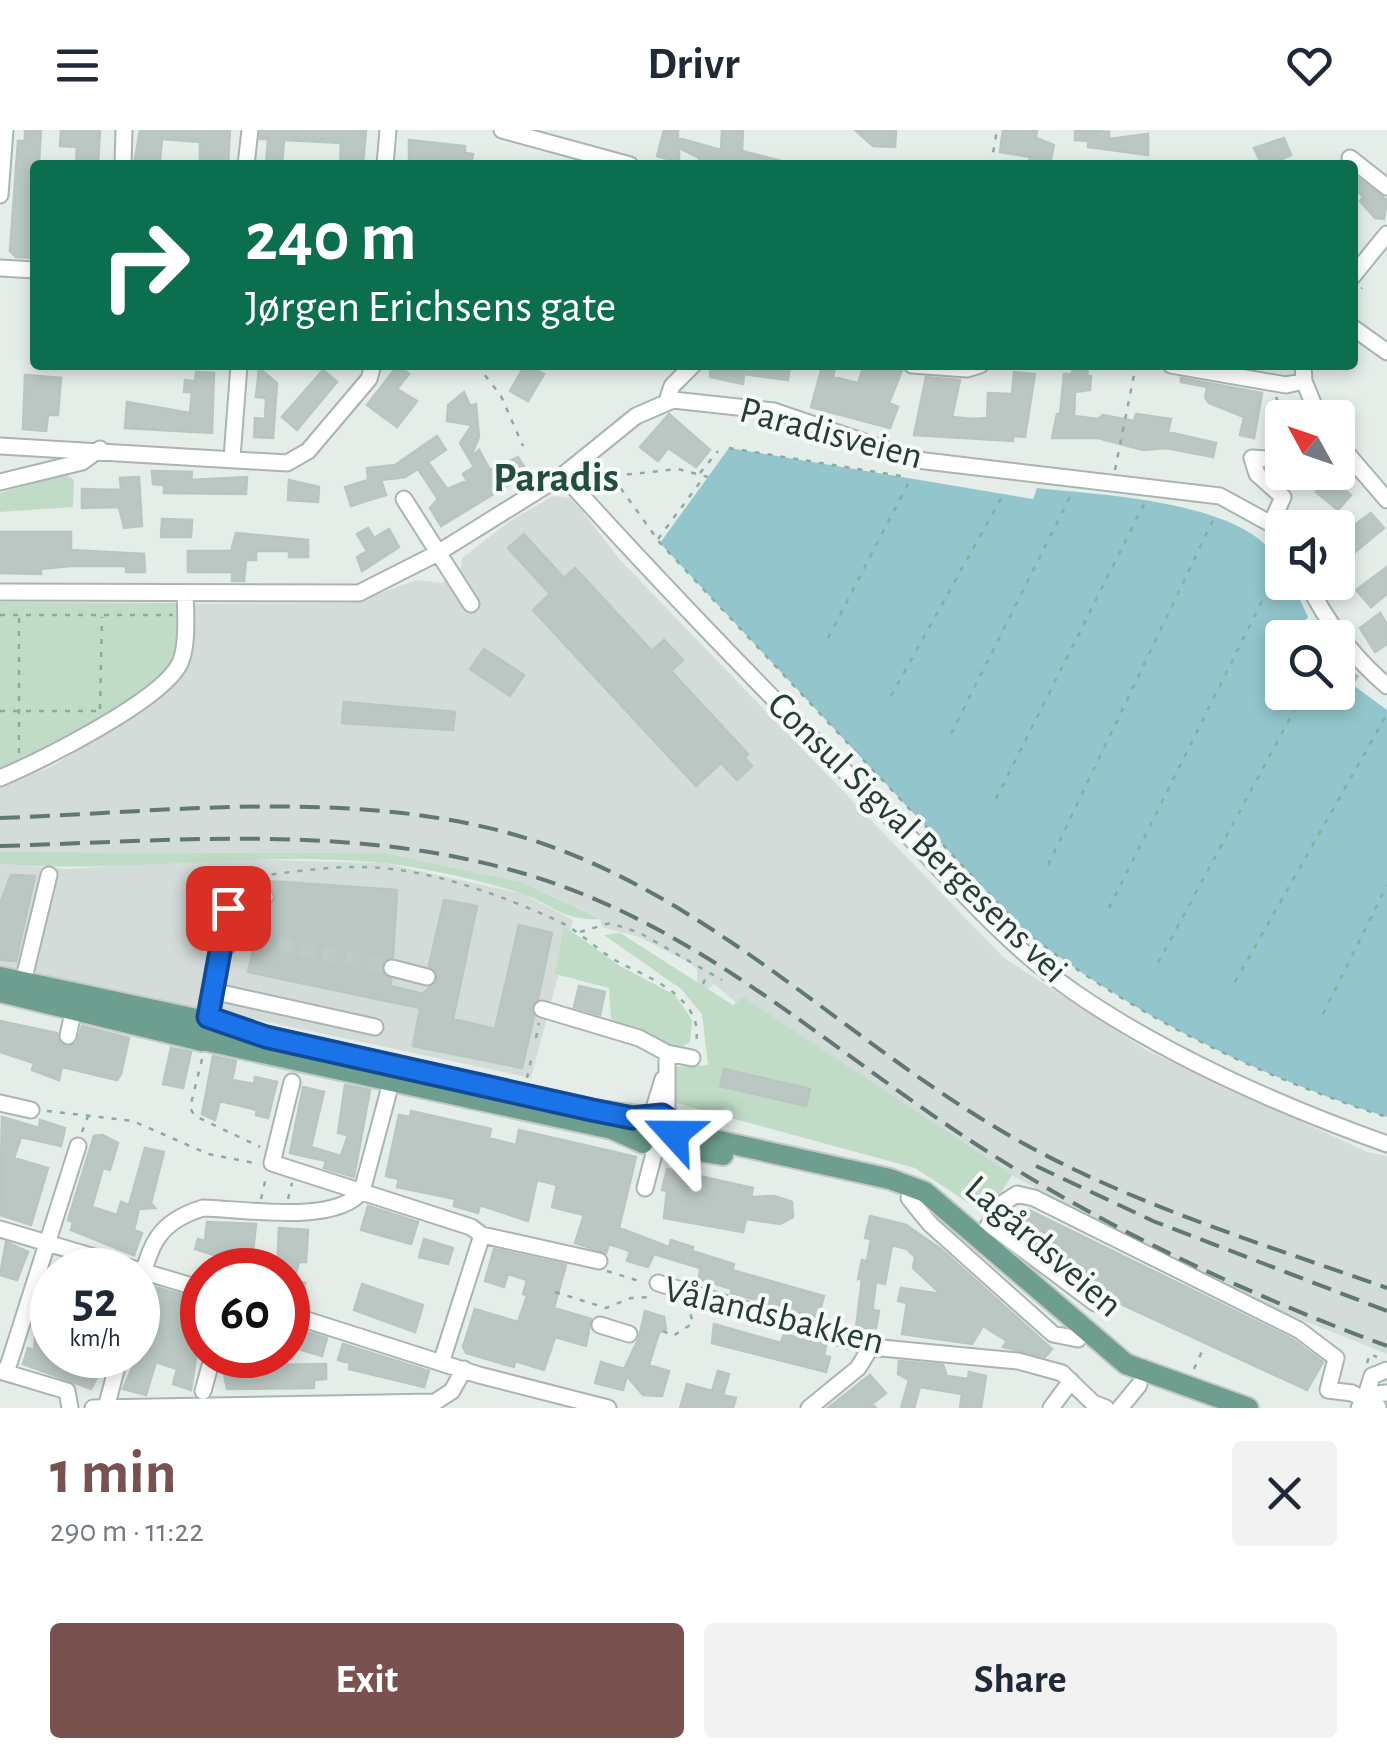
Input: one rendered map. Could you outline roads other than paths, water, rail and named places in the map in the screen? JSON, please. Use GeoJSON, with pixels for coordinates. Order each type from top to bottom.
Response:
{"type":"FeatureCollection","features":[{"type":"Feature","properties":{"kind":"main road","name":"Lagårdsveien"},"geometry":{"type":"LineString","coordinates":[[0,977],[392,1080],[612,1129],[655,1146],[711,1152],[908,1198],[955,1228],[1078,1340],[1139,1385],[1208,1408]]}},
{"type":"Feature","properties":{"kind":"main road","name":"Lagårdsveien"},"geometry":{"type":"LineString","coordinates":[[0,992],[207,1032],[266,1037],[592,1110],[660,1118],[714,1140],[913,1186],[987,1231],[1126,1364],[1248,1408]]}},
{"type":"Feature","properties":{"kind":"main road"},"geometry":{"type":"LineString","coordinates":[[660,1118],[674,1134],[655,1146],[639,1129],[660,1118]]}},
{"type":"Feature","properties":{"kind":"street"},"geometry":{"type":"LineString","coordinates":[[0,196],[5,130]]}},
{"type":"Feature","properties":{"kind":"street"},"geometry":{"type":"LineString","coordinates":[[122,160],[124,130]]}},
{"type":"Feature","properties":{"kind":"street"},"geometry":{"type":"LineString","coordinates":[[247,160],[250,130]]}},
{"type":"Feature","properties":{"kind":"street"},"geometry":{"type":"LineString","coordinates":[[385,160],[388,130]]}},
{"type":"Feature","properties":{"kind":"street"},"geometry":{"type":"LineString","coordinates":[[502,130],[612,160]]}},
{"type":"Feature","properties":{"kind":"street"},"geometry":{"type":"LineString","coordinates":[[1358,164],[1387,187]]}},
{"type":"Feature","properties":{"kind":"street"},"geometry":{"type":"LineString","coordinates":[[1358,269],[1387,234]]}},
{"type":"Feature","properties":{"kind":"street"},"geometry":{"type":"LineString","coordinates":[[0,268],[30,270]]}},
{"type":"Feature","properties":{"kind":"street"},"geometry":{"type":"LineString","coordinates":[[1358,331],[1387,352]]}},
{"type":"Feature","properties":{"kind":"street"},"geometry":{"type":"LineString","coordinates":[[232,458],[238,370]]}},
{"type":"Feature","properties":{"kind":"street"},"geometry":{"type":"LineString","coordinates":[[0,446],[287,463],[308,452],[369,379],[372,370]]}},
{"type":"Feature","properties":{"kind":"street"},"geometry":{"type":"LineString","coordinates":[[0,592],[346,596],[371,588],[436,554],[563,474],[636,416],[667,401],[672,386],[687,370]]}},
{"type":"Feature","properties":{"kind":"street"},"geometry":{"type":"LineString","coordinates":[[1200,370],[1286,385],[1304,373],[1313,400]]}},
{"type":"Feature","properties":{"kind":"street","name":"Paradisveien"},"geometry":{"type":"LineString","coordinates":[[667,401],[774,411],[917,460],[1220,496],[1265,521]]}},
{"type":"Feature","properties":{"kind":"street"},"geometry":{"type":"LineString","coordinates":[[0,482],[82,462],[100,449]]}},
{"type":"Feature","properties":{"kind":"street"},"geometry":{"type":"LineString","coordinates":[[1265,459],[1252,458],[1257,474],[1265,481]]}},
{"type":"Feature","properties":{"kind":"street"},"geometry":{"type":"LineString","coordinates":[[1355,462],[1387,500]]}},
{"type":"Feature","properties":{"kind":"street","name":"Consul Sigval Bergesens vei"},"geometry":{"type":"LineString","coordinates":[[563,474],[808,734],[1013,941],[1072,991],[1149,1038],[1337,1126],[1387,1144]]}},
{"type":"Feature","properties":{"kind":"street"},"geometry":{"type":"LineString","coordinates":[[404,499],[471,604]]}},
{"type":"Feature","properties":{"kind":"street"},"geometry":{"type":"LineString","coordinates":[[0,778],[110,722],[174,673],[182,660],[185,595]]}},
{"type":"Feature","properties":{"kind":"street"},"geometry":{"type":"LineString","coordinates":[[1316,600],[1360,663],[1387,686]]}},
{"type":"Feature","properties":{"kind":"street"},"geometry":{"type":"LineString","coordinates":[[22,982],[49,875]]}},
{"type":"Feature","properties":{"kind":"street"},"geometry":{"type":"LineString","coordinates":[[207,1032],[228,908],[265,897]]}},
{"type":"Feature","properties":{"kind":"street"},"geometry":{"type":"LineString","coordinates":[[219,953],[236,940],[256,938]]}},
{"type":"Feature","properties":{"kind":"street"},"geometry":{"type":"LineString","coordinates":[[392,968],[427,977]]}},
{"type":"Feature","properties":{"kind":"street"},"geometry":{"type":"LineString","coordinates":[[212,991],[375,1027]]}},
{"type":"Feature","properties":{"kind":"street"},"geometry":{"type":"LineString","coordinates":[[68,1036],[74,1008]]}},
{"type":"Feature","properties":{"kind":"street"},"geometry":{"type":"LineString","coordinates":[[542,1009],[639,1038],[667,1053],[692,1058]]}},
{"type":"Feature","properties":{"kind":"street"},"geometry":{"type":"LineString","coordinates":[[660,1118],[667,1053]]}},
{"type":"Feature","properties":{"kind":"street"},"geometry":{"type":"LineString","coordinates":[[154,1248],[160,1232],[172,1220],[203,1208],[317,1212],[354,1202],[362,1191],[392,1080]]}},
{"type":"Feature","properties":{"kind":"street"},"geometry":{"type":"LineString","coordinates":[[292,1082],[274,1159],[470,1227],[482,1235],[604,1267]]}},
{"type":"Feature","properties":{"kind":"street"},"geometry":{"type":"LineString","coordinates":[[0,1103],[31,1110]]}},
{"type":"Feature","properties":{"kind":"street"},"geometry":{"type":"LineString","coordinates":[[70,1408],[67,1390],[3,1372],[78,1146]]}},
{"type":"Feature","properties":{"kind":"street"},"geometry":{"type":"LineString","coordinates":[[645,1188],[655,1146]]}},
{"type":"Feature","properties":{"kind":"street"},"geometry":{"type":"LineString","coordinates":[[1095,1303],[987,1231],[1003,1203],[1017,1194],[1034,1198],[1299,1330],[1336,1358],[1328,1390],[1375,1403],[1372,1376],[1387,1370]]}},
{"type":"Feature","properties":{"kind":"street"},"geometry":{"type":"LineString","coordinates":[[0,1229],[62,1248]]}},
{"type":"Feature","properties":{"kind":"street"},"geometry":{"type":"LineString","coordinates":[[442,1360],[482,1235]]}},
{"type":"Feature","properties":{"kind":"street","name":"Vålandsbakken"},"geometry":{"type":"LineString","coordinates":[[658,1283],[871,1347],[1018,1361],[1067,1377],[1093,1402],[1106,1408]]}},
{"type":"Feature","properties":{"kind":"street"},"geometry":{"type":"LineString","coordinates":[[310,1321],[464,1370],[608,1408]]}},
{"type":"Feature","properties":{"kind":"street"},"geometry":{"type":"LineString","coordinates":[[600,1325],[629,1334]]}},
{"type":"Feature","properties":{"kind":"street"},"geometry":{"type":"LineString","coordinates":[[809,1408],[858,1368],[871,1347]]}},
{"type":"Feature","properties":{"kind":"street"},"geometry":{"type":"LineString","coordinates":[[1050,1408],[1067,1377],[1054,1356]]}},
{"type":"Feature","properties":{"kind":"street"},"geometry":{"type":"LineString","coordinates":[[112,1378],[102,1407],[436,1402],[452,1390],[464,1370]]}},
{"type":"Feature","properties":{"kind":"street"},"geometry":{"type":"LineString","coordinates":[[203,1391],[207,1378]]}},
{"type":"Feature","properties":{"kind":"street"},"geometry":{"type":"LineString","coordinates":[[1120,1408],[1139,1385]]}},
{"type":"Feature","properties":{"kind":"water"},"geometry":{"type":"Polygon","coordinates":[[[729,448],[1033,499],[1037,488],[1140,499],[1182,507],[1252,534],[1265,546],[1265,600],[1300,600],[1308,617],[1265,620],[1265,710],[1355,710],[1355,686],[1387,710],[1387,1117],[1289,1082],[1196,1039],[1106,988],[1022,929],[660,543],[729,448]]]}},
{"type":"Feature","properties":{"kind":"tunnel"},"geometry":{"type":"LineString","coordinates":[[255,939],[392,968]]}},
{"type":"Feature","properties":{"kind":"railway"},"geometry":{"type":"LineString","coordinates":[[0,818],[190,808],[318,807],[381,811],[505,832],[574,855],[639,886],[700,922],[935,1088],[1041,1153],[1137,1198],[1387,1288]]}},
{"type":"Feature","properties":{"kind":"railway"},"geometry":{"type":"LineString","coordinates":[[0,846],[197,839],[328,841],[458,857],[522,873],[585,895],[701,954],[971,1141],[1070,1201],[1225,1280],[1387,1346]]}},
{"type":"Feature","properties":{"kind":"railway"},"geometry":{"type":"LineString","coordinates":[[1036,1166],[1153,1221],[1387,1311]]}},
{"type":"Feature","properties":{"kind":"district","name":"Paradis"},"geometry":{"type":"Point","coordinates":[556,478]}}]}
